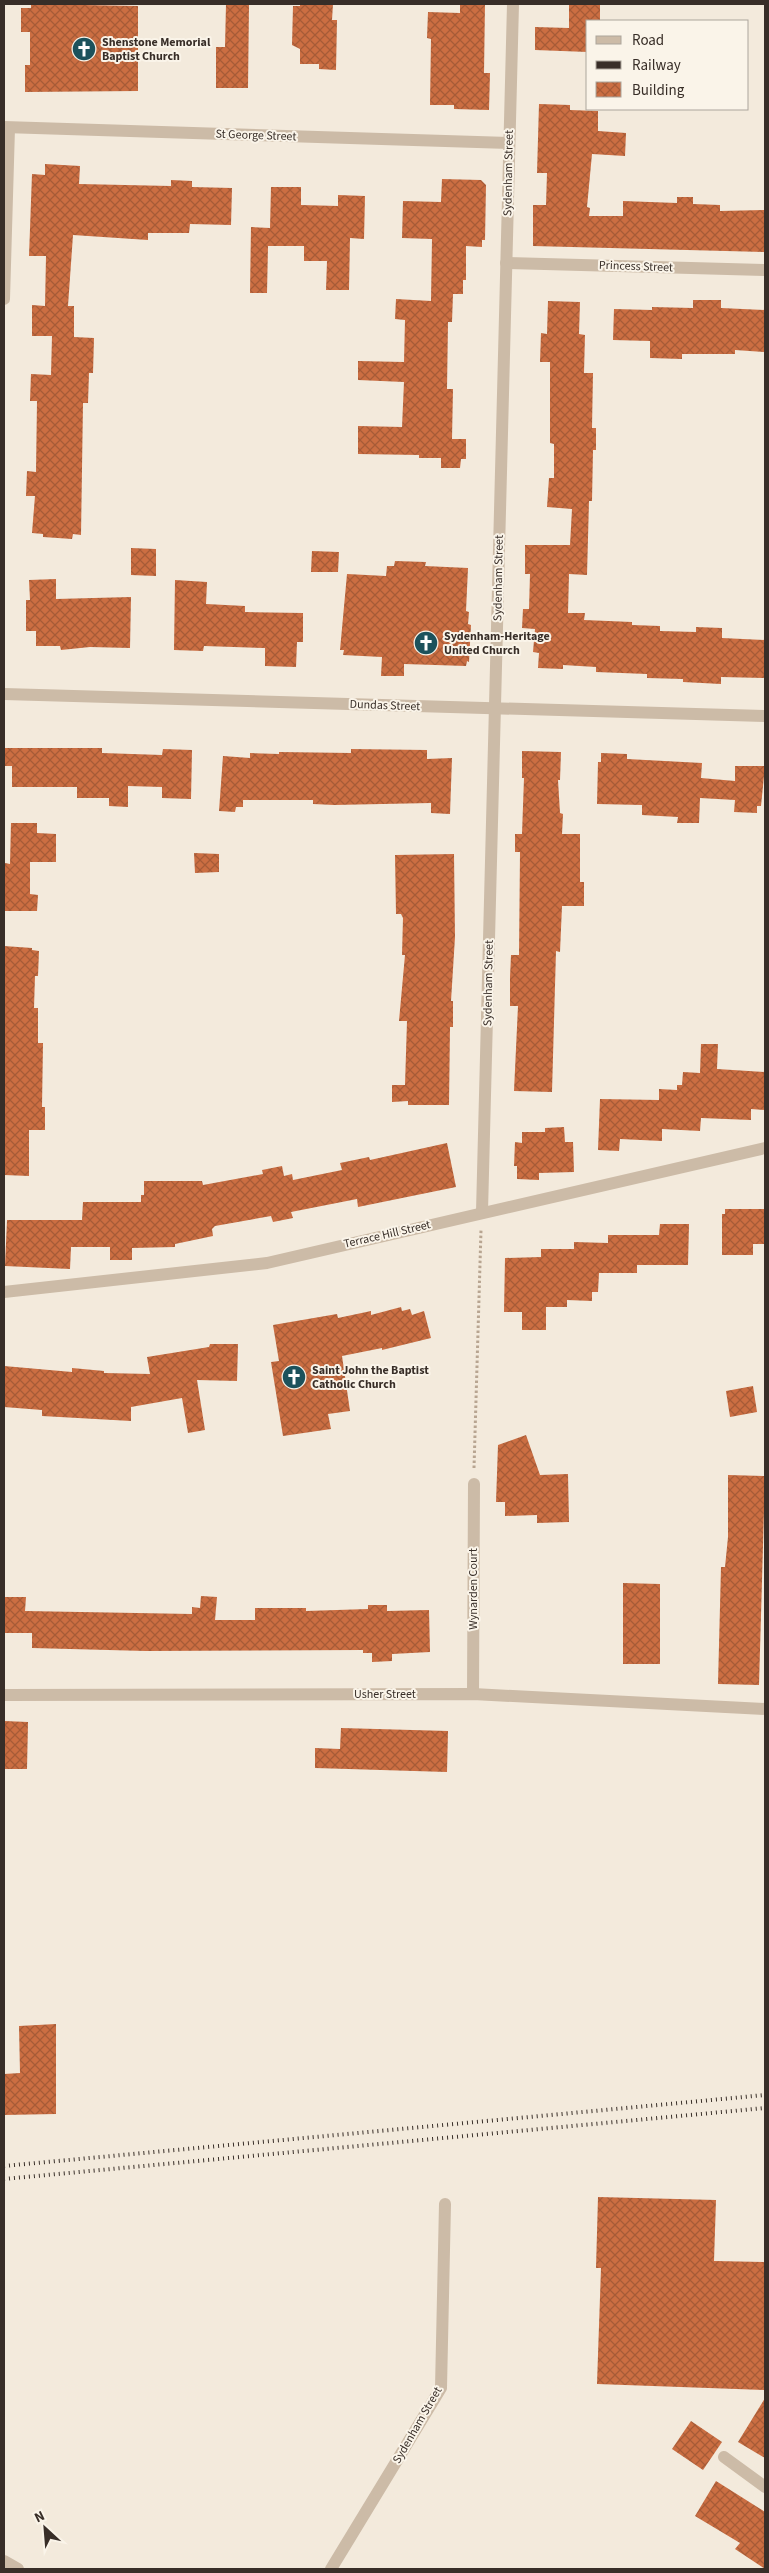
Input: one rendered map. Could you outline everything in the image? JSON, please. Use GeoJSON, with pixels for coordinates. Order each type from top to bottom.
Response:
{"type":"FeatureCollection","features":[{"type":"Feature","properties":{"kind":"street","name":"Sydenham Street"},"geometry":{"type":"LineString","coordinates":[[482,1212],[513,4]]}},
{"type":"Feature","properties":{"kind":"street","name":"St George Street"},"geometry":{"type":"LineString","coordinates":[[6,128],[509,143]]}},
{"type":"Feature","properties":{"kind":"street"},"geometry":{"type":"LineString","coordinates":[[4,299],[6,128]]}},
{"type":"Feature","properties":{"kind":"street","name":"Princess Street"},"geometry":{"type":"LineString","coordinates":[[506,263],[765,270]]}},
{"type":"Feature","properties":{"kind":"street","name":"Dundas Street"},"geometry":{"type":"LineString","coordinates":[[4,694],[765,716]]}},
{"type":"Feature","properties":{"kind":"street","name":"Terrace Hill Street"},"geometry":{"type":"LineString","coordinates":[[4,1292],[266,1263],[765,1148]]}},
{"type":"Feature","properties":{"kind":"street","name":"Wynarden Court"},"geometry":{"type":"LineString","coordinates":[[473,1694],[474,1484]]}},
{"type":"Feature","properties":{"kind":"street","name":"Usher Street"},"geometry":{"type":"LineString","coordinates":[[4,1695],[473,1694],[765,1709]]}},
{"type":"Feature","properties":{"kind":"street","name":"Sydenham Street"},"geometry":{"type":"LineString","coordinates":[[331,2569],[441,2388],[446,2204]]}},
{"type":"Feature","properties":{"kind":"street"},"geometry":{"type":"LineString","coordinates":[[724,2457],[765,2487]]}},
{"type":"Feature","properties":{"kind":"street"},"geometry":{"type":"LineString","coordinates":[[4,2560],[18,2569]]}},
{"type":"Feature","properties":{"kind":"path"},"geometry":{"type":"LineString","coordinates":[[474,1484],[482,1212]]}},
{"type":"Feature","properties":{"kind":"building","name":"Shenstone Memorial Baptist Church"},"geometry":{"type":"Polygon","coordinates":[[[31,4],[138,6],[138,91],[25,92],[25,65],[30,65],[30,32],[21,32],[21,8],[31,8],[31,4]]]}},
{"type":"Feature","properties":{"kind":"building"},"geometry":{"type":"Polygon","coordinates":[[[226,4],[249,4],[248,88],[216,88],[216,47],[225,47],[226,4]]]}},
{"type":"Feature","properties":{"kind":"building"},"geometry":{"type":"Polygon","coordinates":[[[300,4],[333,4],[332,20],[337,20],[336,70],[319,69],[319,64],[300,64],[300,49],[292,45],[293,6],[300,6],[300,4]]]}},
{"type":"Feature","properties":{"kind":"building"},"geometry":{"type":"Polygon","coordinates":[[[460,4],[485,4],[484,73],[490,73],[489,110],[454,109],[454,105],[430,105],[431,39],[427,38],[428,12],[460,13],[460,4]]]}},
{"type":"Feature","properties":{"kind":"building"},"geometry":{"type":"Polygon","coordinates":[[[569,4],[600,4],[600,20],[586,20],[586,52],[535,50],[535,27],[569,28],[569,4]]]}},
{"type":"Feature","properties":{"kind":"building"},"geometry":{"type":"Polygon","coordinates":[[[539,104],[570,105],[570,110],[598,111],[598,131],[626,133],[625,156],[592,154],[587,207],[590,208],[589,216],[623,216],[623,201],[677,203],[677,197],[693,197],[693,204],[720,205],[720,211],[765,210],[765,252],[533,246],[533,205],[546,205],[547,173],[537,173],[539,104]]]}},
{"type":"Feature","properties":{"kind":"building"},"geometry":{"type":"Polygon","coordinates":[[[45,164],[80,166],[79,184],[171,186],[171,180],[192,181],[192,187],[232,188],[231,225],[190,224],[189,233],[148,233],[148,240],[73,235],[68,306],[74,306],[74,337],[94,338],[93,373],[89,373],[88,403],[83,403],[81,535],[73,534],[72,539],[43,537],[43,534],[32,533],[35,496],[26,496],[27,471],[36,472],[37,401],[30,401],[31,374],[51,375],[52,336],[32,336],[32,305],[45,306],[46,256],[29,256],[32,174],[45,175],[45,164]]]}},
{"type":"Feature","properties":{"kind":"building"},"geometry":{"type":"Polygon","coordinates":[[[442,179],[481,180],[486,185],[485,240],[482,240],[482,247],[466,246],[466,280],[463,280],[463,294],[453,294],[452,322],[448,322],[447,389],[453,389],[452,439],[466,439],[466,459],[461,459],[460,468],[441,468],[441,458],[419,458],[419,455],[358,454],[358,426],[402,427],[404,382],[358,380],[358,361],[404,362],[405,320],[395,319],[396,299],[431,301],[432,239],[402,238],[403,201],[441,202],[442,179]]]}},
{"type":"Feature","properties":{"kind":"building"},"geometry":{"type":"Polygon","coordinates":[[[271,187],[301,187],[301,205],[338,206],[338,195],[365,196],[364,239],[350,238],[349,290],[326,290],[327,261],[304,261],[304,246],[268,246],[267,293],[250,293],[251,227],[270,228],[271,187]]]}},
{"type":"Feature","properties":{"kind":"building"},"geometry":{"type":"Polygon","coordinates":[[[693,300],[721,300],[721,308],[765,310],[764,352],[735,350],[735,354],[682,354],[682,359],[650,358],[650,341],[613,340],[614,309],[652,310],[652,307],[693,308],[693,300]]]}},
{"type":"Feature","properties":{"kind":"building"},"geometry":{"type":"Polygon","coordinates":[[[548,301],[580,302],[579,334],[585,335],[584,373],[593,373],[592,428],[596,428],[596,450],[593,450],[592,501],[589,501],[587,575],[569,574],[568,613],[585,613],[584,620],[632,622],[632,625],[660,626],[660,631],[696,632],[696,627],[722,628],[722,638],[765,640],[765,678],[721,677],[721,684],[683,682],[683,679],[647,678],[647,674],[596,672],[596,667],[563,665],[563,669],[538,668],[539,653],[533,652],[535,629],[522,628],[523,609],[529,609],[530,574],[525,574],[525,545],[570,545],[572,509],[547,507],[549,478],[554,478],[554,444],[550,443],[550,362],[540,362],[541,333],[547,334],[548,301]]]}},
{"type":"Feature","properties":{"kind":"building"},"geometry":{"type":"Polygon","coordinates":[[[131,548],[156,549],[156,576],[131,575],[131,548]]]}},
{"type":"Feature","properties":{"kind":"building"},"geometry":{"type":"Polygon","coordinates":[[[312,551],[339,552],[338,572],[311,572],[312,551]]]}},
{"type":"Feature","properties":{"kind":"building"},"geometry":{"type":"Polygon","coordinates":[[[395,561],[426,562],[425,566],[468,568],[466,611],[469,612],[468,624],[471,625],[469,662],[467,661],[466,666],[404,664],[404,676],[381,676],[382,657],[343,655],[344,650],[340,650],[347,574],[386,576],[387,566],[394,566],[395,561]]]}},
{"type":"Feature","properties":{"kind":"building"},"geometry":{"type":"Polygon","coordinates":[[[56,579],[56,599],[131,597],[130,648],[90,647],[61,650],[60,646],[36,646],[36,631],[26,631],[26,600],[30,600],[29,580],[56,579]]]}},
{"type":"Feature","properties":{"kind":"building"},"geometry":{"type":"Polygon","coordinates":[[[175,580],[207,582],[206,604],[245,606],[245,612],[303,613],[303,642],[297,642],[296,667],[265,666],[265,648],[204,646],[203,651],[174,650],[175,580]]]}},
{"type":"Feature","properties":{"kind":"building"},"geometry":{"type":"Polygon","coordinates":[[[4,748],[102,748],[102,753],[162,755],[163,749],[192,750],[191,799],[162,798],[162,787],[128,786],[128,807],[109,806],[109,798],[77,798],[77,787],[12,787],[12,766],[4,766],[4,748]]]}},
{"type":"Feature","properties":{"kind":"building"},"geometry":{"type":"Polygon","coordinates":[[[351,749],[427,750],[427,759],[452,758],[450,814],[431,813],[431,803],[334,805],[313,804],[313,800],[243,800],[243,807],[236,807],[235,812],[219,811],[223,756],[250,758],[250,753],[279,754],[279,752],[351,753],[351,749]]]}},
{"type":"Feature","properties":{"kind":"building"},"geometry":{"type":"Polygon","coordinates":[[[522,751],[561,752],[560,780],[558,780],[560,813],[563,814],[562,834],[580,834],[580,882],[584,882],[584,906],[562,906],[560,952],[556,951],[552,1092],[514,1091],[518,1006],[510,1006],[510,977],[511,955],[519,955],[520,852],[515,852],[515,834],[522,834],[524,778],[522,778],[522,751]]]}},
{"type":"Feature","properties":{"kind":"building"},"geometry":{"type":"Polygon","coordinates":[[[601,753],[627,754],[627,759],[702,763],[701,778],[735,781],[735,766],[765,766],[761,806],[757,806],[757,813],[734,812],[735,800],[700,798],[699,823],[677,823],[678,817],[642,815],[642,805],[597,804],[598,762],[601,762],[601,753]]]}},
{"type":"Feature","properties":{"kind":"building"},"geometry":{"type":"Polygon","coordinates":[[[11,823],[37,823],[37,833],[56,834],[56,862],[30,862],[30,894],[38,895],[37,911],[5,911],[5,863],[10,864],[11,823]]]}},
{"type":"Feature","properties":{"kind":"building"},"geometry":{"type":"Polygon","coordinates":[[[194,853],[219,854],[219,872],[195,873],[194,853]]]}},
{"type":"Feature","properties":{"kind":"building"},"geometry":{"type":"Polygon","coordinates":[[[454,854],[455,937],[451,1001],[453,1001],[453,1027],[450,1027],[449,1105],[408,1105],[408,1101],[392,1102],[392,1085],[405,1085],[407,1021],[399,1021],[405,955],[402,955],[403,918],[401,914],[396,914],[395,855],[454,854]]]}},
{"type":"Feature","properties":{"kind":"building"},"geometry":{"type":"Polygon","coordinates":[[[4,946],[32,948],[32,950],[39,951],[38,976],[35,976],[34,1008],[38,1008],[38,1043],[43,1043],[42,1107],[45,1107],[45,1130],[29,1130],[29,1176],[4,1175],[4,946]]]}},
{"type":"Feature","properties":{"kind":"building"},"geometry":{"type":"Polygon","coordinates":[[[701,1044],[718,1044],[717,1069],[765,1072],[765,1110],[751,1109],[751,1120],[701,1118],[700,1131],[662,1129],[662,1141],[620,1139],[619,1151],[598,1150],[600,1099],[659,1100],[659,1089],[677,1090],[677,1085],[682,1085],[683,1072],[700,1073],[701,1044]]]}},
{"type":"Feature","properties":{"kind":"building"},"geometry":{"type":"Polygon","coordinates":[[[564,1127],[565,1142],[573,1142],[574,1172],[539,1173],[539,1180],[517,1179],[517,1166],[514,1166],[515,1142],[522,1143],[522,1132],[545,1132],[545,1128],[564,1127]]]}},
{"type":"Feature","properties":{"kind":"building"},"geometry":{"type":"Polygon","coordinates":[[[447,1143],[456,1187],[358,1207],[357,1199],[291,1212],[293,1218],[273,1222],[271,1216],[215,1226],[212,1229],[213,1236],[175,1244],[175,1247],[132,1248],[132,1260],[110,1260],[110,1247],[71,1247],[70,1269],[5,1266],[7,1220],[82,1220],[83,1202],[141,1202],[141,1195],[144,1195],[144,1181],[202,1181],[203,1185],[263,1174],[262,1170],[282,1166],[284,1176],[292,1174],[293,1180],[342,1170],[340,1163],[369,1157],[370,1160],[447,1143]]]}},
{"type":"Feature","properties":{"kind":"building"},"geometry":{"type":"Polygon","coordinates":[[[725,1209],[765,1209],[765,1244],[753,1244],[753,1255],[722,1255],[722,1214],[725,1214],[725,1209]]]}},
{"type":"Feature","properties":{"kind":"building"},"geometry":{"type":"Polygon","coordinates":[[[660,1224],[689,1224],[688,1265],[637,1265],[637,1273],[599,1273],[598,1292],[592,1292],[592,1301],[567,1300],[567,1307],[546,1307],[546,1330],[522,1330],[522,1312],[504,1312],[505,1258],[541,1257],[541,1249],[574,1249],[574,1242],[608,1243],[608,1235],[659,1235],[660,1224]]]}},
{"type":"Feature","properties":{"kind":"building","name":"Saint John the Baptist Catholic Church"},"geometry":{"type":"Polygon","coordinates":[[[401,1307],[402,1311],[410,1309],[412,1315],[424,1311],[431,1338],[382,1350],[382,1348],[342,1356],[350,1411],[328,1414],[331,1429],[283,1436],[271,1362],[279,1361],[273,1325],[337,1314],[338,1318],[371,1311],[371,1315],[401,1307]]]}},
{"type":"Feature","properties":{"kind":"building"},"geometry":{"type":"Polygon","coordinates":[[[210,1344],[238,1344],[237,1381],[197,1380],[205,1430],[188,1433],[182,1398],[131,1407],[131,1421],[42,1416],[42,1410],[4,1407],[4,1366],[72,1372],[72,1368],[104,1371],[104,1373],[150,1374],[147,1357],[209,1347],[210,1344]]]}},
{"type":"Feature","properties":{"kind":"building"},"geometry":{"type":"Polygon","coordinates":[[[753,1386],[757,1412],[730,1417],[726,1391],[753,1386]]]}},
{"type":"Feature","properties":{"kind":"building"},"geometry":{"type":"Polygon","coordinates":[[[526,1435],[540,1475],[568,1474],[569,1522],[537,1523],[537,1515],[505,1516],[505,1502],[496,1502],[498,1445],[526,1435]]]}},
{"type":"Feature","properties":{"kind":"building"},"geometry":{"type":"Polygon","coordinates":[[[728,1475],[765,1476],[759,1685],[718,1684],[721,1567],[725,1567],[728,1537],[728,1475]]]}},
{"type":"Feature","properties":{"kind":"building"},"geometry":{"type":"Polygon","coordinates":[[[623,1583],[660,1584],[660,1664],[623,1664],[623,1583]]]}},
{"type":"Feature","properties":{"kind":"building"},"geometry":{"type":"Polygon","coordinates":[[[201,1596],[217,1597],[215,1620],[255,1620],[255,1608],[306,1608],[306,1611],[368,1609],[368,1605],[387,1605],[387,1611],[429,1610],[430,1652],[392,1654],[392,1661],[372,1662],[372,1653],[363,1653],[363,1650],[146,1651],[32,1648],[32,1633],[4,1633],[4,1597],[26,1597],[25,1611],[192,1614],[192,1607],[200,1608],[201,1596]]]}},
{"type":"Feature","properties":{"kind":"building"},"geometry":{"type":"Polygon","coordinates":[[[4,1721],[28,1722],[27,1769],[4,1769],[4,1721]]]}},
{"type":"Feature","properties":{"kind":"building"},"geometry":{"type":"Polygon","coordinates":[[[341,1728],[448,1731],[447,1772],[315,1768],[315,1748],[340,1749],[341,1728]]]}},
{"type":"Feature","properties":{"kind":"building"},"geometry":{"type":"Polygon","coordinates":[[[56,2024],[56,2114],[4,2115],[4,2074],[20,2073],[19,2026],[56,2024]]]}},
{"type":"Feature","properties":{"kind":"building"},"geometry":{"type":"Polygon","coordinates":[[[598,2197],[716,2200],[714,2261],[765,2262],[765,2390],[597,2384],[601,2268],[596,2268],[598,2197]]]}},
{"type":"Feature","properties":{"kind":"building"},"geometry":{"type":"Polygon","coordinates":[[[765,2398],[765,2458],[738,2442],[765,2398]]]}},
{"type":"Feature","properties":{"kind":"building"},"geometry":{"type":"Polygon","coordinates":[[[691,2421],[722,2442],[703,2470],[672,2449],[691,2421]]]}},
{"type":"Feature","properties":{"kind":"building"},"geometry":{"type":"Polygon","coordinates":[[[716,2481],[765,2512],[765,2569],[735,2549],[740,2543],[695,2516],[716,2481]]]}},
{"type":"Feature","properties":{"kind":"railway"},"geometry":{"type":"LineString","coordinates":[[4,2166],[765,2095]]}},
{"type":"Feature","properties":{"kind":"railway"},"geometry":{"type":"LineString","coordinates":[[4,2179],[765,2108]]}},
{"type":"Feature","properties":{"kind":"place","name":"Shenstone Memorial Baptist Church"},"geometry":{"type":"Point","coordinates":[84,49]}},
{"type":"Feature","properties":{"kind":"place","name":"Sydenham-Heritage United Church"},"geometry":{"type":"Point","coordinates":[426,643]}},
{"type":"Feature","properties":{"kind":"place","name":"Saint John the Baptist Catholic Church"},"geometry":{"type":"Point","coordinates":[294,1377]}}]}
